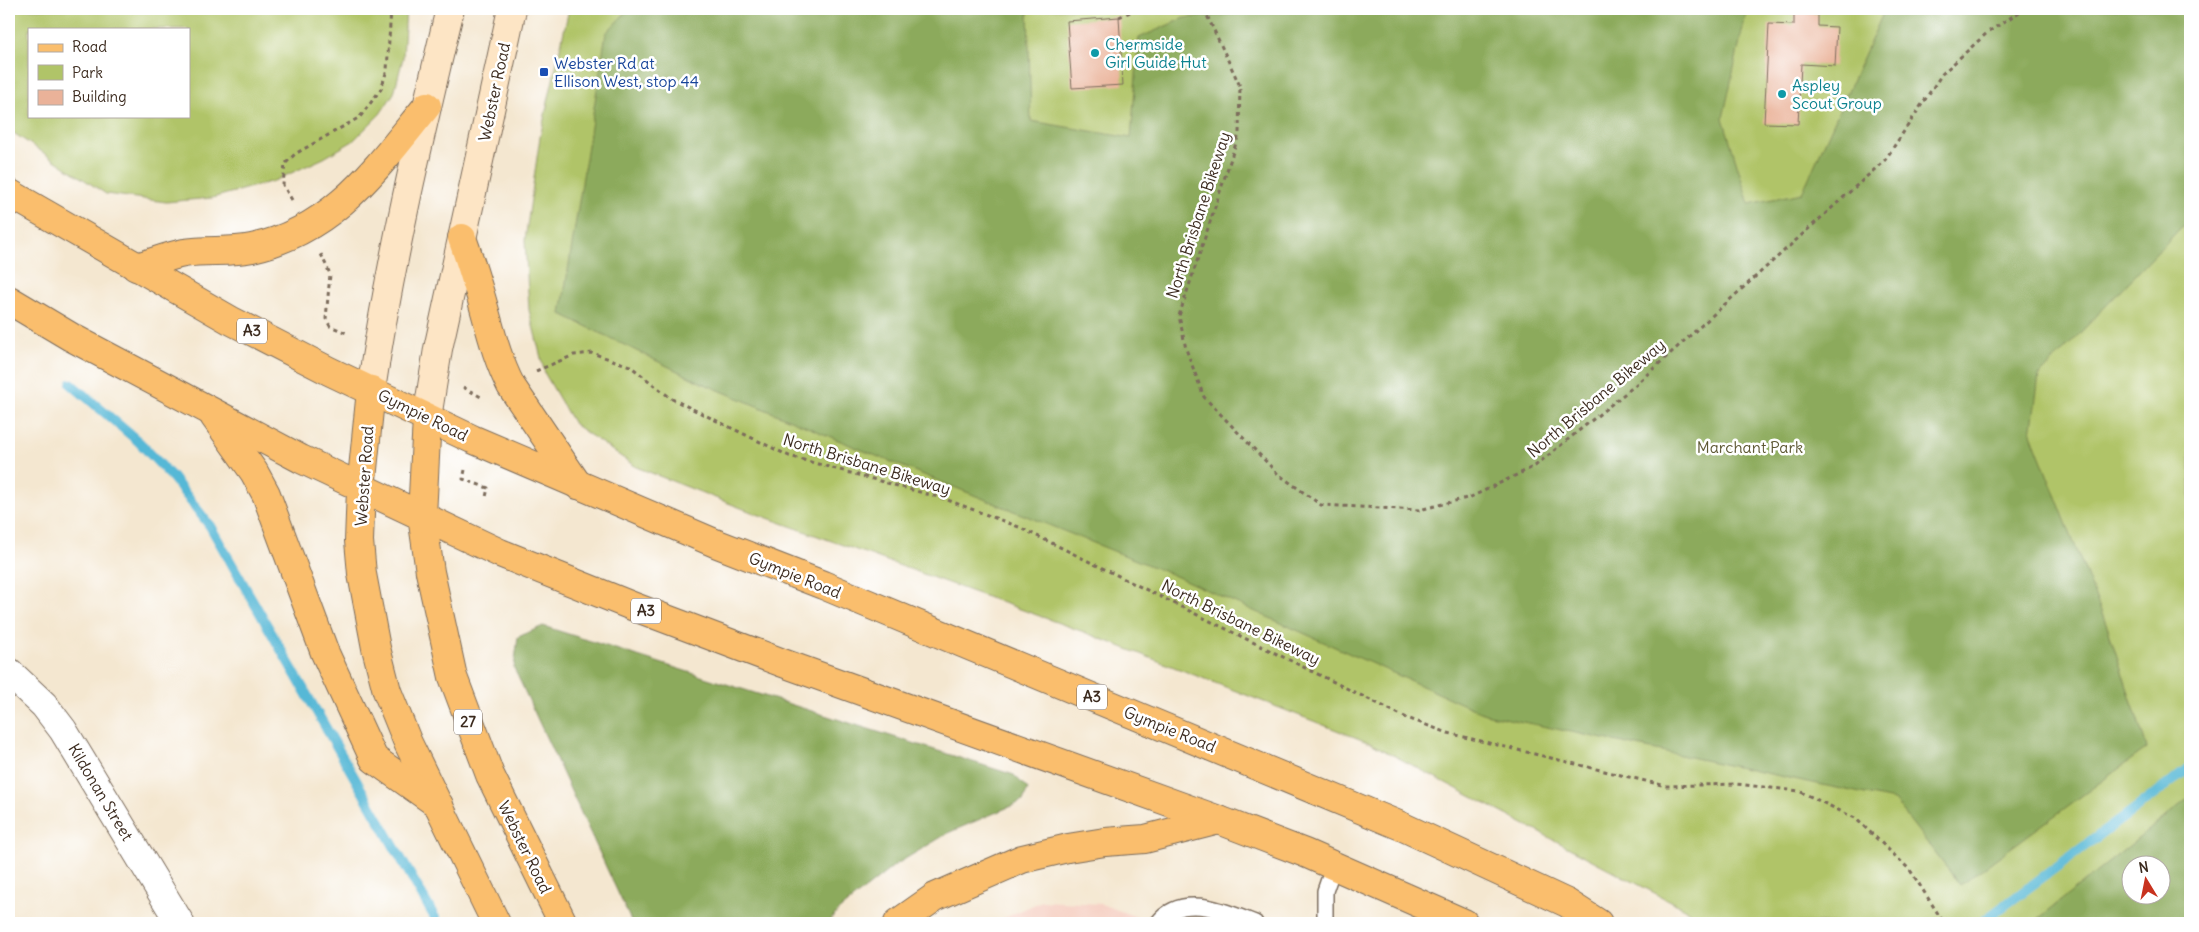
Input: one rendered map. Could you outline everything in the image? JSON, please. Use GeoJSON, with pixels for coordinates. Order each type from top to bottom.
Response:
{"type":"FeatureCollection","features":[{"type":"Feature","properties":{"kind":"main road","name":"Webster Road"},"geometry":{"type":"LineString","coordinates":[[450,9],[427,106],[378,344],[371,390],[361,489],[359,541],[362,574],[376,648],[387,691],[408,744],[496,923]]}},
{"type":"Feature","properties":{"kind":"main road","name":"Webster Road"},"geometry":{"type":"LineString","coordinates":[[512,9],[438,349],[428,418],[422,516],[439,620],[469,724],[490,775],[563,923]]}},
{"type":"Feature","properties":{"kind":"main road"},"geometry":{"type":"LineString","coordinates":[[136,267],[184,253],[251,248],[288,238],[308,228],[355,191],[427,106]]}},
{"type":"Feature","properties":{"kind":"main road","name":"Gympie Road"},"geometry":{"type":"LineString","coordinates":[[9,193],[230,320],[428,418],[578,485],[1392,822],[1567,903],[1598,923]]}},
{"type":"Feature","properties":{"kind":"main road"},"geometry":{"type":"LineString","coordinates":[[462,238],[482,299],[491,337],[503,370],[511,386],[578,485]]}},
{"type":"Feature","properties":{"kind":"main road","name":"A3"},"geometry":{"type":"LineString","coordinates":[[9,300],[71,337],[212,413],[361,489],[500,553],[632,606],[1220,820],[1334,866],[1464,923]]}},
{"type":"Feature","properties":{"kind":"main road"},"geometry":{"type":"LineString","coordinates":[[212,413],[254,472],[266,494],[325,653],[374,759],[440,806]]}},
{"type":"Feature","properties":{"kind":"main road"},"geometry":{"type":"LineString","coordinates":[[898,923],[936,897],[1022,859],[1068,848],[1105,842],[1146,839],[1220,820]]}},
{"type":"Feature","properties":{"kind":"street","name":"Kildonan Street"},"geometry":{"type":"LineString","coordinates":[[9,672],[44,705],[63,730],[180,923]]}},
{"type":"Feature","properties":{"kind":"lane"},"geometry":{"type":"LineString","coordinates":[[1325,923],[1326,890],[1334,866]]}},
{"type":"Feature","properties":{"kind":"lane"},"geometry":{"type":"LineString","coordinates":[[1158,923],[1163,916],[1178,909],[1194,906],[1211,906],[1255,923]]}},
{"type":"Feature","properties":{"kind":"path"},"geometry":{"type":"LineString","coordinates":[[295,205],[284,185],[285,164],[295,154],[360,117],[372,103],[381,88],[387,70],[391,9]]}},
{"type":"Feature","properties":{"kind":"path"},"geometry":{"type":"LineString","coordinates":[[1119,17],[1137,9]]}},
{"type":"Feature","properties":{"kind":"path","name":"North Brisbane Bikeway"},"geometry":{"type":"LineString","coordinates":[[1204,9],[1240,86],[1239,134],[1179,316],[1186,348],[1204,397],[1278,474],[1321,505],[1419,510],[1471,498],[1535,466],[1633,386],[1885,160],[1942,74],[1988,32],[2024,9]]}},
{"type":"Feature","properties":{"kind":"path","name":"North Brisbane Bikeway"},"geometry":{"type":"LineString","coordinates":[[536,371],[574,354],[592,353],[630,366],[672,399],[789,456],[945,499],[1019,527],[1407,718],[1448,734],[1666,786],[1736,784],[1798,791],[1855,818],[1910,870],[1944,923]]}},
{"type":"Feature","properties":{"kind":"path"},"geometry":{"type":"LineString","coordinates":[[456,382],[481,397],[488,396]]}},
{"type":"Feature","properties":{"kind":"path"},"geometry":{"type":"LineString","coordinates":[[465,470],[463,479],[488,488],[486,497]]}},
{"type":"Feature","properties":{"kind":"shaded area"},"geometry":{"type":"Polygon","coordinates":[[[1042,901],[1101,904],[1153,923],[993,923],[1042,901]]]}},
{"type":"Feature","properties":{"kind":"green space"},"geometry":{"type":"Polygon","coordinates":[[[9,9],[406,9],[403,58],[394,93],[380,114],[353,141],[324,158],[274,181],[212,198],[166,202],[106,194],[9,130],[9,9]]]}},
{"type":"Feature","properties":{"kind":"green space","name":"Marchant Park"},"geometry":{"type":"Polygon","coordinates":[[[569,9],[2190,9],[2190,923],[1706,923],[1685,909],[1370,743],[1081,631],[754,513],[636,467],[574,424],[545,374],[529,310],[525,240],[540,137],[569,9]]]}},
{"type":"Feature","properties":{"kind":"green space","name":"Marchant Park"},"geometry":{"type":"Polygon","coordinates":[[[629,9],[1028,9],[1031,121],[1131,138],[1139,38],[1184,18],[1291,9],[1747,9],[1723,118],[1749,204],[1802,193],[1885,9],[2190,9],[2190,218],[2039,376],[2031,434],[2108,629],[2147,748],[1960,885],[1894,800],[1485,714],[1171,574],[874,455],[702,383],[561,314],[606,33],[629,9]]]}},
{"type":"Feature","properties":{"kind":"green space"},"geometry":{"type":"Polygon","coordinates":[[[543,626],[1014,775],[1028,789],[1023,801],[950,832],[895,865],[838,911],[828,923],[632,923],[514,668],[518,637],[543,626]]]}},
{"type":"Feature","properties":{"kind":"green space"},"geometry":{"type":"Polygon","coordinates":[[[2190,797],[2190,923],[2033,923],[2190,797]]]}},
{"type":"Feature","properties":{"kind":"building","name":"Aspley Scout Group"},"geometry":{"type":"Polygon","coordinates":[[[1794,13],[1818,14],[1818,26],[1837,27],[1835,66],[1801,64],[1798,124],[1764,123],[1769,24],[1794,25],[1794,13]]]}},
{"type":"Feature","properties":{"kind":"building","name":"Chermside Girl Guide Hut"},"geometry":{"type":"Polygon","coordinates":[[[1119,17],[1123,85],[1072,88],[1067,21],[1119,17]]]}},
{"type":"Feature","properties":{"kind":"waterway"},"geometry":{"type":"LineString","coordinates":[[71,384],[139,442],[173,478],[210,526],[438,923]]}},
{"type":"Feature","properties":{"kind":"waterway"},"geometry":{"type":"LineString","coordinates":[[1981,923],[2190,768]]}},
{"type":"Feature","properties":{"kind":"place","name":"Chermside Girl Guide Hut"},"geometry":{"type":"Point","coordinates":[1095,53]}},
{"type":"Feature","properties":{"kind":"place","name":"Webster Rd at Ellison West, stop 44"},"geometry":{"type":"Point","coordinates":[544,72]}},
{"type":"Feature","properties":{"kind":"place","name":"Aspley Scout Group"},"geometry":{"type":"Point","coordinates":[1782,94]}}]}
